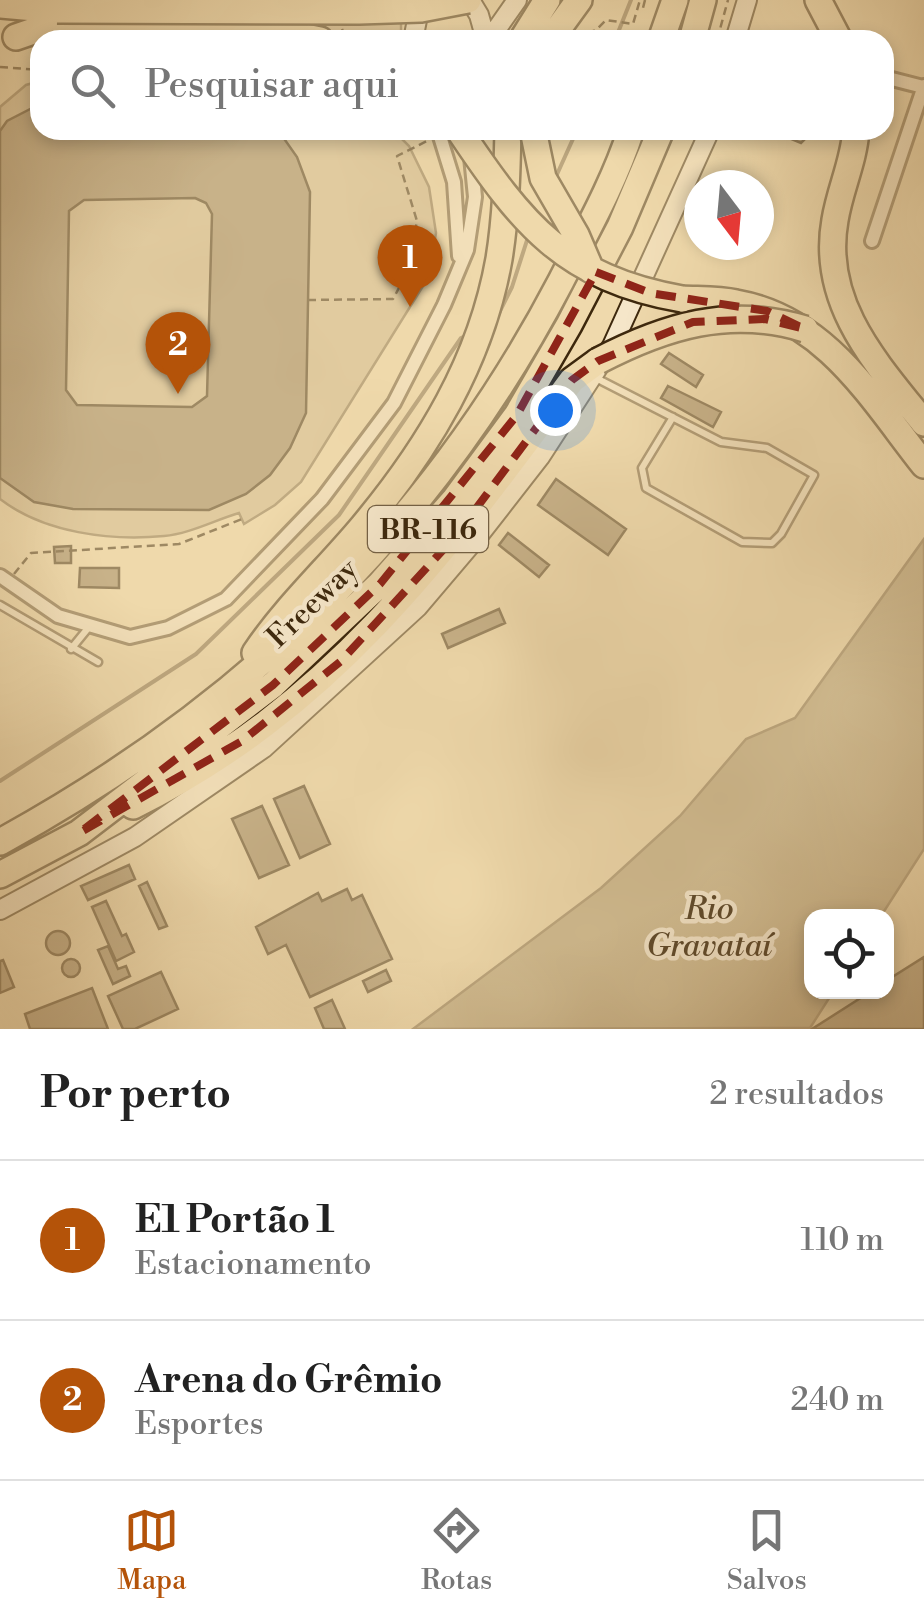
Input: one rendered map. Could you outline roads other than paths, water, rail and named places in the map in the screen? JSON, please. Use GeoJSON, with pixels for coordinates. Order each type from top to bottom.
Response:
{"type":"FeatureCollection","features":[{"type":"Feature","properties":{"kind":"highway"},"geometry":{"type":"LineString","coordinates":[[31,25],[421,9],[469,0]]}},
{"type":"Feature","properties":{"kind":"highway"},"geometry":{"type":"LineString","coordinates":[[528,30],[547,0]]}},
{"type":"Feature","properties":{"kind":"highway"},"geometry":{"type":"LineString","coordinates":[[557,30],[579,0]]}},
{"type":"Feature","properties":{"kind":"highway"},"geometry":{"type":"LineString","coordinates":[[664,30],[675,0]]}},
{"type":"Feature","properties":{"kind":"highway"},"geometry":{"type":"LineString","coordinates":[[695,30],[703,0]]}},
{"type":"Feature","properties":{"kind":"highway"},"geometry":{"type":"LineString","coordinates":[[818,0],[834,30]]}},
{"type":"Feature","properties":{"kind":"highway"},"geometry":{"type":"LineString","coordinates":[[0,6],[31,25],[271,30]]}},
{"type":"Feature","properties":{"kind":"highway"},"geometry":{"type":"LineString","coordinates":[[454,140],[514,211],[591,270],[650,293],[734,302],[766,310],[805,329],[924,423]]}},
{"type":"Feature","properties":{"kind":"highway"},"geometry":{"type":"LineString","coordinates":[[235,684],[265,638],[320,578],[413,463],[441,419],[479,333],[499,261],[508,140]]}},
{"type":"Feature","properties":{"kind":"highway"},"geometry":{"type":"LineString","coordinates":[[535,140],[543,178],[591,270]]}},
{"type":"Feature","properties":{"kind":"highway","name":"Freeway"},"geometry":{"type":"LineString","coordinates":[[0,842],[108,778],[268,659],[397,528],[503,384],[595,216],[627,140]]}},
{"type":"Feature","properties":{"kind":"highway","name":"Freeway"},"geometry":{"type":"LineString","coordinates":[[0,875],[79,833],[274,684],[380,584],[455,499],[517,415],[620,227],[656,140]]}},
{"type":"Feature","properties":{"kind":"highway"},"geometry":{"type":"LineString","coordinates":[[854,140],[834,222],[834,262],[849,321],[876,383],[924,465]]}},
{"type":"Feature","properties":{"kind":"highway"},"geometry":{"type":"LineString","coordinates":[[79,833],[169,788],[242,741],[341,661],[454,538],[572,380],[598,361],[633,342],[693,322],[727,317],[766,319],[805,329]]}},
{"type":"Feature","properties":{"kind":"street"},"geometry":{"type":"LineString","coordinates":[[416,30],[418,15],[428,0]]}},
{"type":"Feature","properties":{"kind":"street"},"geometry":{"type":"LineString","coordinates":[[469,0],[484,30]]}},
{"type":"Feature","properties":{"kind":"street"},"geometry":{"type":"LineString","coordinates":[[494,30],[517,0]]}},
{"type":"Feature","properties":{"kind":"street"},"geometry":{"type":"LineString","coordinates":[[736,30],[747,0]]}},
{"type":"Feature","properties":{"kind":"street"},"geometry":{"type":"LineString","coordinates":[[872,241],[924,86],[894,79]]}},
{"type":"Feature","properties":{"kind":"street"},"geometry":{"type":"LineString","coordinates":[[447,140],[458,212],[457,279]]}},
{"type":"Feature","properties":{"kind":"street"},"geometry":{"type":"LineString","coordinates":[[4,579],[58,616],[130,637],[168,628],[226,599],[322,499],[394,403],[457,279],[474,220],[470,140]]}},
{"type":"Feature","properties":{"kind":"street"},"geometry":{"type":"LineString","coordinates":[[0,910],[135,837],[264,748],[418,607],[540,456],[612,346],[705,140]]}},
{"type":"Feature","properties":{"kind":"lane"},"geometry":{"type":"LineString","coordinates":[[592,376],[722,442],[767,448],[814,475],[782,534],[772,543],[742,542],[646,488],[642,468],[673,418]]}},
{"type":"Feature","properties":{"kind":"lane"},"geometry":{"type":"LineString","coordinates":[[0,605],[98,662]]}},
{"type":"Feature","properties":{"kind":"lane"},"geometry":{"type":"LineString","coordinates":[[71,649],[89,627]]}},
{"type":"Feature","properties":{"kind":"water","name":"Rio Gravataí"},"geometry":{"type":"Polygon","coordinates":[[[924,539],[924,849],[885,909],[804,909],[804,999],[829,999],[810,1028],[413,1029],[601,888],[680,816],[746,739],[795,718],[924,539]]]}},
{"type":"Feature","properties":{"kind":"waterway"},"geometry":{"type":"LineString","coordinates":[[619,30],[631,0]]}},
{"type":"Feature","properties":{"kind":"waterway"},"geometry":{"type":"LineString","coordinates":[[554,181],[572,140]]}},
{"type":"Feature","properties":{"kind":"waterway"},"geometry":{"type":"LineString","coordinates":[[494,323],[512,287],[529,234]]}},
{"type":"Feature","properties":{"kind":"waterway"},"geometry":{"type":"LineString","coordinates":[[0,781],[196,654],[339,515],[461,338],[468,335]]}},
{"type":"Feature","properties":{"kind":"place","name":"E1 Portão 1"},"geometry":{"type":"Point","coordinates":[410,307]}},
{"type":"Feature","properties":{"kind":"place","name":"Arena do Grêmio"},"geometry":{"type":"Point","coordinates":[178,394]}}]}
